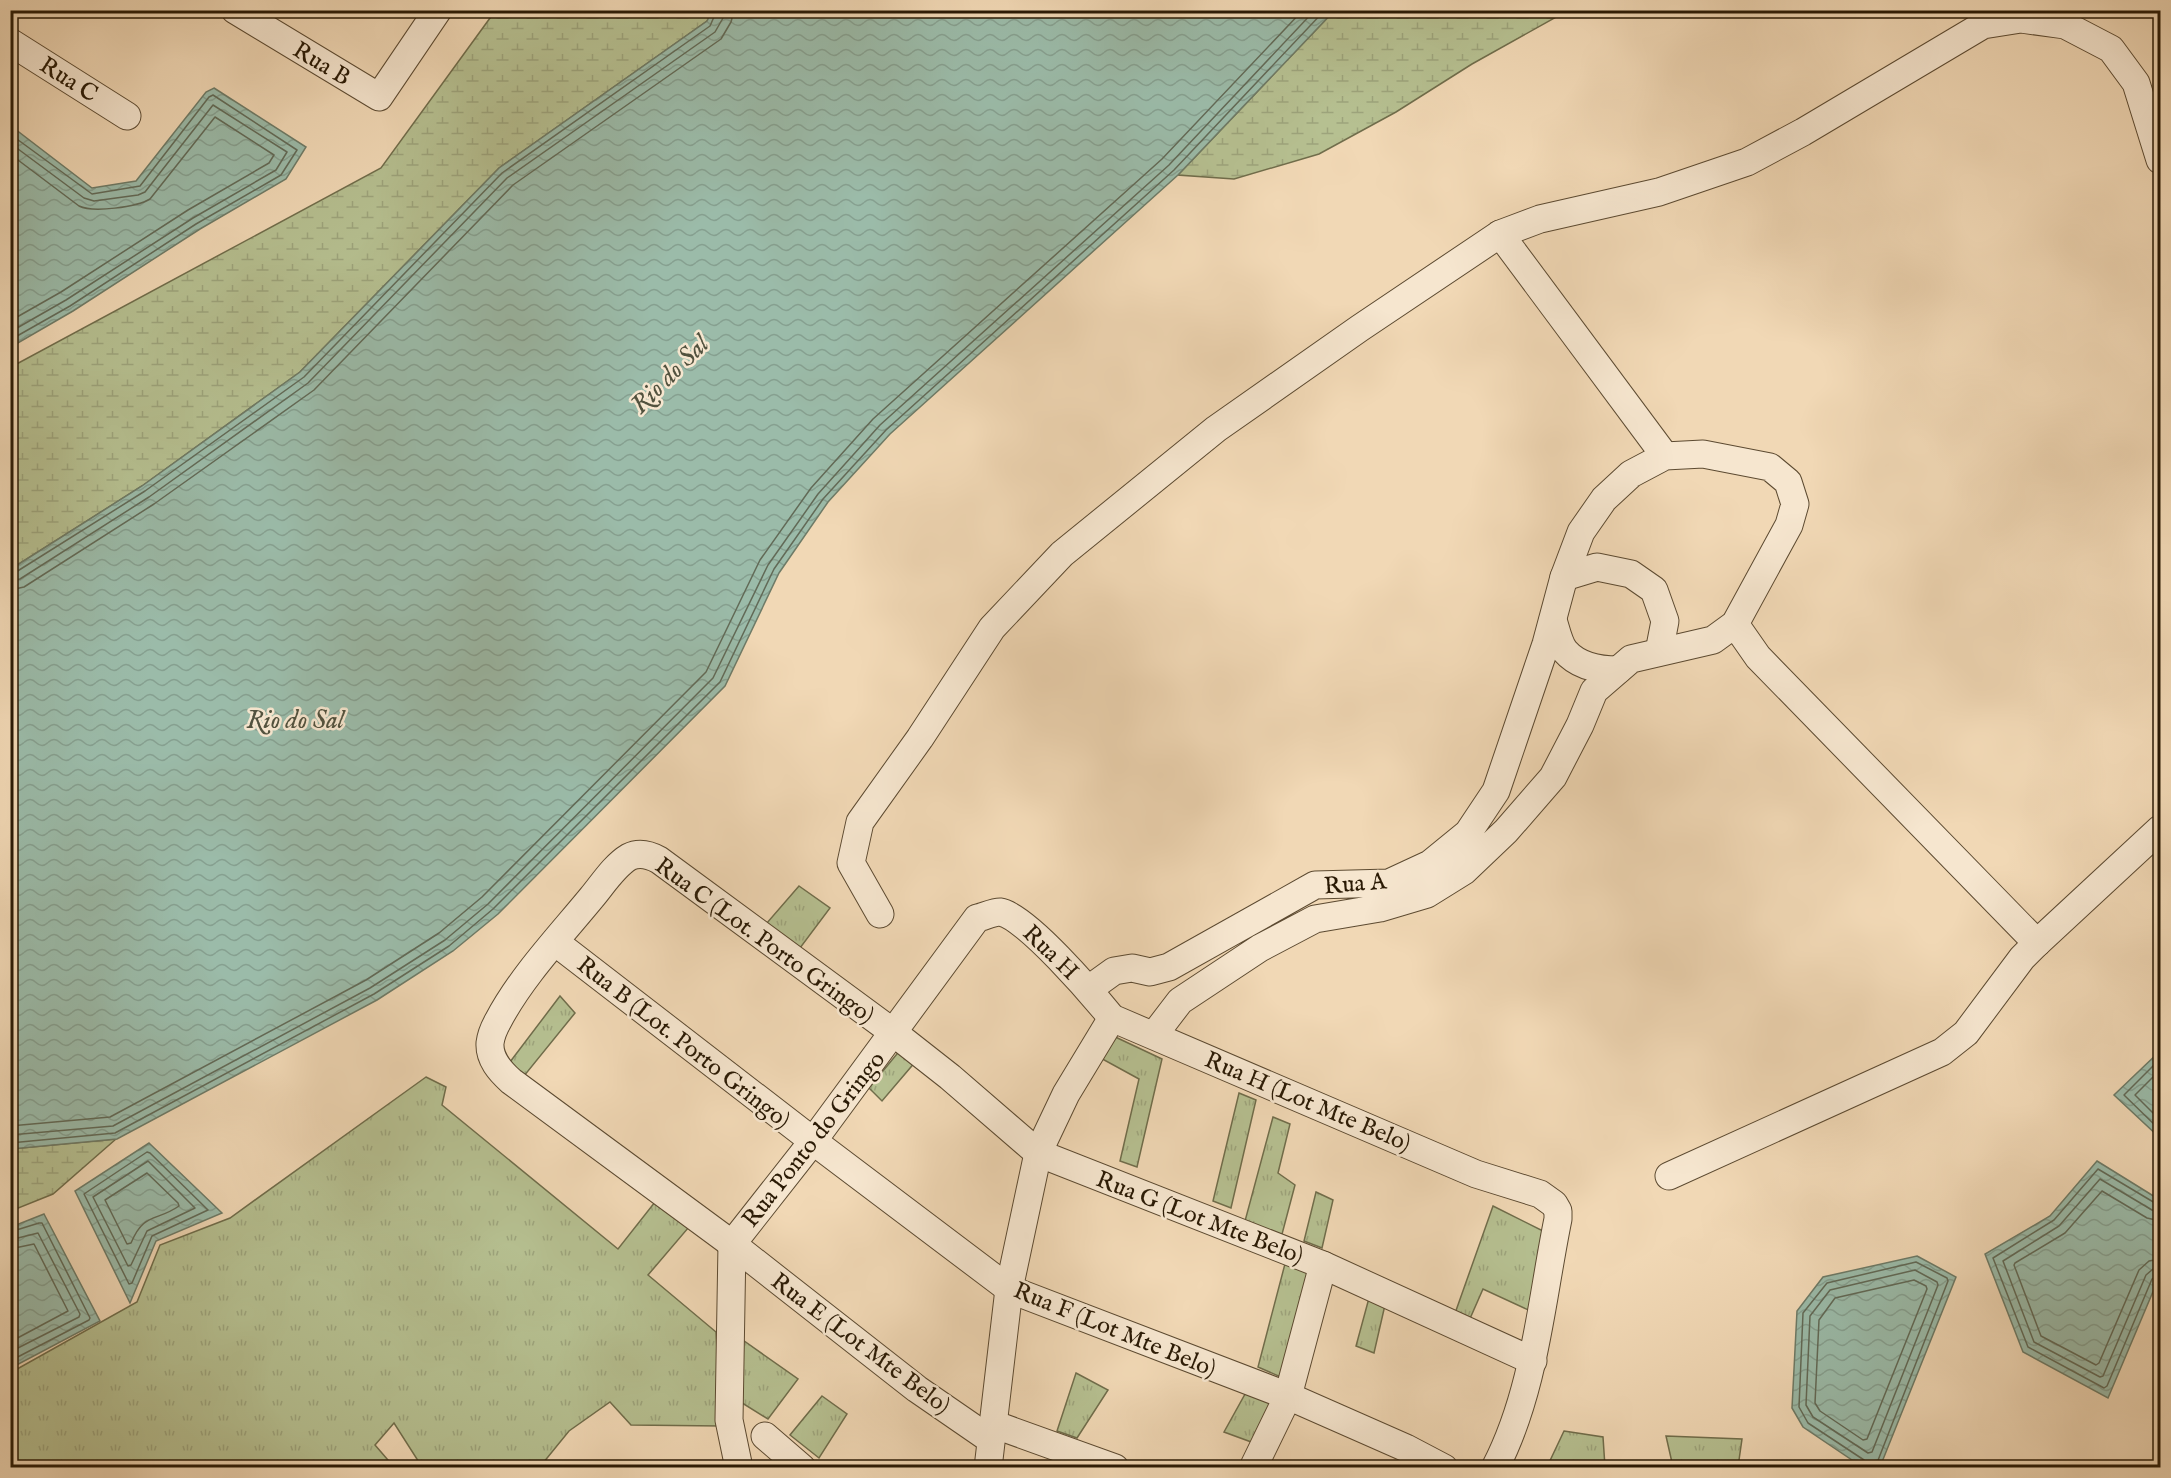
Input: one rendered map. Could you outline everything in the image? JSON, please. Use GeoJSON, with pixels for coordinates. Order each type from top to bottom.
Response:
{"type":"FeatureCollection","features":[{"type":"Feature","properties":{"kind":"street","name":"Rua B"},"geometry":{"type":"LineString","coordinates":[[235,10],[379,97],[438,10]]}},
{"type":"Feature","properties":{"kind":"street"},"geometry":{"type":"LineString","coordinates":[[880,914],[851,863],[860,822],[920,738],[992,628],[1062,554],[1216,429],[1500,234],[1540,219],[1659,192],[1747,162],[1803,132],[1983,26],[2021,19],[2066,25],[2111,49],[2136,83],[2160,160]]}},
{"type":"Feature","properties":{"kind":"street","name":"Rua C"},"geometry":{"type":"LineString","coordinates":[[10,42],[127,116]]}},
{"type":"Feature","properties":{"kind":"street"},"geometry":{"type":"LineString","coordinates":[[1500,234],[1665,456],[1702,454],[1770,466],[1788,482],[1795,504],[1789,525],[1735,624],[1758,657],[2037,942]]}},
{"type":"Feature","properties":{"kind":"street","name":"Rua A"},"geometry":{"type":"LineString","coordinates":[[1089,989],[1114,971],[1132,968],[1150,972],[1169,967],[1315,885],[1389,883],[1430,864],[1468,833],[1496,791],[1553,620],[1564,577],[1581,532],[1604,499],[1631,474],[1665,456]]}},
{"type":"Feature","properties":{"kind":"street"},"geometry":{"type":"LineString","coordinates":[[1564,577],[1597,567],[1631,574],[1654,590],[1665,621],[1659,652]]}},
{"type":"Feature","properties":{"kind":"street"},"geometry":{"type":"LineString","coordinates":[[1553,620],[1594,691]]}},
{"type":"Feature","properties":{"kind":"street","name":"Rua A"},"geometry":{"type":"LineString","coordinates":[[1154,1035],[1180,1001],[1260,948],[1315,919],[1380,908],[1427,894],[1464,871],[1506,831],[1553,777],[1580,726],[1594,691],[1631,658],[1713,640],[1735,624]]}},
{"type":"Feature","properties":{"kind":"street"},"geometry":{"type":"LineString","coordinates":[[1535,674],[1575,658],[1605,670],[1618,670]]}},
{"type":"Feature","properties":{"kind":"street"},"geometry":{"type":"LineString","coordinates":[[1669,1176],[1942,1052],[1966,1033],[2022,958],[2037,942],[2160,829]]}},
{"type":"Feature","properties":{"kind":"street","name":"Rua C (Lot. Porto Gringo)"},"geometry":{"type":"LineString","coordinates":[[555,942],[616,868],[633,856],[647,855],[659,860],[894,1033]]}},
{"type":"Feature","properties":{"kind":"street","name":"Rua H"},"geometry":{"type":"LineString","coordinates":[[977,918],[999,912],[1020,922],[1089,989]]}},
{"type":"Feature","properties":{"kind":"street","name":"Rua Ponto do Gringo"},"geometry":{"type":"LineString","coordinates":[[732,1244],[813,1142],[977,918]]}},
{"type":"Feature","properties":{"kind":"street","name":"Rua E (Lot Mte Belo)"},"geometry":{"type":"LineString","coordinates":[[555,942],[517,990],[492,1033],[490,1050],[500,1071],[732,1244],[917,1389],[992,1432],[1115,1467]]}},
{"type":"Feature","properties":{"kind":"street","name":"Rua B (Lot. Porto Gringo)"},"geometry":{"type":"LineString","coordinates":[[555,942],[813,1142]]}},
{"type":"Feature","properties":{"kind":"street"},"geometry":{"type":"LineString","coordinates":[[1150,972],[1180,1001]]}},
{"type":"Feature","properties":{"kind":"street","name":"Rua H (Lot Mte Belo)"},"geometry":{"type":"LineString","coordinates":[[1089,989],[1112,1018],[1476,1174],[1540,1194],[1554,1204],[1558,1211],[1558,1219],[1533,1361]]}},
{"type":"Feature","properties":{"kind":"street"},"geometry":{"type":"LineString","coordinates":[[988,1467],[1009,1289],[1038,1153],[1066,1094],[1112,1018]]}},
{"type":"Feature","properties":{"kind":"street","name":"Rua G (Lot Mte Belo)"},"geometry":{"type":"LineString","coordinates":[[894,1033],[950,1077],[1038,1153],[1323,1265],[1533,1361]]}},
{"type":"Feature","properties":{"kind":"street","name":"Rua F (Lot Mte Belo)"},"geometry":{"type":"LineString","coordinates":[[813,1142],[1009,1289],[1288,1396],[1402,1458],[1444,1467]]}},
{"type":"Feature","properties":{"kind":"street"},"geometry":{"type":"LineString","coordinates":[[732,1244],[729,1420],[739,1467]]}},
{"type":"Feature","properties":{"kind":"street"},"geometry":{"type":"LineString","coordinates":[[1253,1467],[1288,1396],[1323,1265]]}},
{"type":"Feature","properties":{"kind":"street"},"geometry":{"type":"LineString","coordinates":[[1495,1467],[1515,1419],[1533,1361]]}},
{"type":"Feature","properties":{"kind":"street"},"geometry":{"type":"LineString","coordinates":[[765,1436],[802,1467]]}},
{"type":"Feature","properties":{"kind":"green space"},"geometry":{"type":"Polygon","coordinates":[[[482,11],[712,11],[707,21],[499,168],[300,372],[142,486],[11,569],[11,367],[381,168],[490,18],[482,11]]]}},
{"type":"Feature","properties":{"kind":"green space"},"geometry":{"type":"Polygon","coordinates":[[[1334,11],[1567,11],[1472,64],[1396,112],[1319,154],[1234,179],[1178,175],[1334,11]]]}},
{"type":"Feature","properties":{"kind":"green space"},"geometry":{"type":"Polygon","coordinates":[[[799,886],[830,908],[800,948],[766,924],[799,886]]]}},
{"type":"Feature","properties":{"kind":"green space"},"geometry":{"type":"Polygon","coordinates":[[[560,996],[575,1013],[524,1076],[510,1062],[560,996]]]}},
{"type":"Feature","properties":{"kind":"green space"},"geometry":{"type":"Polygon","coordinates":[[[1109,1034],[1162,1059],[1137,1167],[1120,1161],[1139,1079],[1095,1055],[1109,1034]]]}},
{"type":"Feature","properties":{"kind":"green space"},"geometry":{"type":"Polygon","coordinates":[[[901,1049],[916,1061],[882,1101],[869,1088],[901,1049]]]}},
{"type":"Feature","properties":{"kind":"green space"},"geometry":{"type":"Polygon","coordinates":[[[426,1077],[446,1087],[442,1105],[618,1249],[655,1202],[689,1227],[648,1275],[716,1332],[721,1426],[631,1425],[610,1402],[569,1431],[543,1463],[543,1467],[422,1467],[394,1423],[375,1445],[394,1467],[11,1467],[10,1373],[137,1302],[160,1245],[230,1218],[426,1077]]]}},
{"type":"Feature","properties":{"kind":"green space"},"geometry":{"type":"Polygon","coordinates":[[[1239,1093],[1256,1100],[1231,1208],[1213,1201],[1239,1093]]]}},
{"type":"Feature","properties":{"kind":"green space"},"geometry":{"type":"Polygon","coordinates":[[[1273,1117],[1290,1124],[1278,1173],[1295,1185],[1281,1238],[1245,1221],[1273,1117]]]}},
{"type":"Feature","properties":{"kind":"green space"},"geometry":{"type":"Polygon","coordinates":[[[116,1139],[53,1194],[11,1211],[11,1149],[116,1139]]]}},
{"type":"Feature","properties":{"kind":"green space"},"geometry":{"type":"Polygon","coordinates":[[[1316,1192],[1333,1200],[1322,1248],[1304,1241],[1316,1192]]]}},
{"type":"Feature","properties":{"kind":"green space"},"geometry":{"type":"Polygon","coordinates":[[[1493,1206],[1545,1232],[1537,1314],[1483,1289],[1468,1323],[1453,1319],[1493,1206]]]}},
{"type":"Feature","properties":{"kind":"green space"},"geometry":{"type":"Polygon","coordinates":[[[1286,1260],[1311,1272],[1283,1378],[1258,1367],[1286,1260]]]}},
{"type":"Feature","properties":{"kind":"green space"},"geometry":{"type":"Polygon","coordinates":[[[1369,1298],[1385,1305],[1374,1353],[1356,1346],[1369,1298]]]}},
{"type":"Feature","properties":{"kind":"green space"},"geometry":{"type":"Polygon","coordinates":[[[740,1338],[798,1379],[768,1419],[739,1401],[740,1338]]]}},
{"type":"Feature","properties":{"kind":"green space"},"geometry":{"type":"Polygon","coordinates":[[[1076,1373],[1108,1390],[1077,1438],[1057,1431],[1076,1373]]]}},
{"type":"Feature","properties":{"kind":"green space"},"geometry":{"type":"Polygon","coordinates":[[[1249,1387],[1279,1399],[1254,1443],[1224,1432],[1249,1387]]]}},
{"type":"Feature","properties":{"kind":"green space"},"geometry":{"type":"Polygon","coordinates":[[[822,1396],[847,1414],[819,1458],[790,1435],[822,1396]]]}},
{"type":"Feature","properties":{"kind":"green space"},"geometry":{"type":"Polygon","coordinates":[[[1564,1431],[1603,1437],[1605,1467],[1547,1467],[1564,1431]]]}},
{"type":"Feature","properties":{"kind":"green space"},"geometry":{"type":"Polygon","coordinates":[[[1666,1436],[1742,1439],[1738,1467],[1673,1467],[1666,1436]]]}},
{"type":"Feature","properties":{"kind":"water","name":"Rio do Sal"},"geometry":{"type":"Polygon","coordinates":[[[712,11],[1334,11],[1178,175],[890,434],[828,502],[779,573],[725,686],[498,914],[453,951],[377,1000],[117,1139],[11,1149],[11,569],[142,486],[300,372],[499,168],[707,21],[712,11]]]}},
{"type":"Feature","properties":{"kind":"water"},"geometry":{"type":"Polygon","coordinates":[[[214,88],[306,147],[286,179],[200,229],[73,311],[11,347],[11,126],[92,188],[136,181],[206,92],[214,88]]]}},
{"type":"Feature","properties":{"kind":"water"},"geometry":{"type":"Polygon","coordinates":[[[2160,1051],[2160,1138],[2114,1095],[2160,1051]]]}},
{"type":"Feature","properties":{"kind":"water"},"geometry":{"type":"Polygon","coordinates":[[[149,1143],[222,1213],[156,1241],[130,1303],[75,1191],[149,1143]]]}},
{"type":"Feature","properties":{"kind":"water"},"geometry":{"type":"Polygon","coordinates":[[[2097,1161],[2160,1200],[2160,1275],[2108,1398],[2023,1352],[1985,1254],[2050,1216],[2097,1161]]]}},
{"type":"Feature","properties":{"kind":"water"},"geometry":{"type":"Polygon","coordinates":[[[44,1214],[100,1321],[11,1368],[11,1227],[44,1214]]]}},
{"type":"Feature","properties":{"kind":"water"},"geometry":{"type":"Polygon","coordinates":[[[1917,1256],[1956,1277],[1880,1467],[1858,1464],[1803,1427],[1792,1408],[1797,1311],[1823,1277],[1917,1256]]]}}]}
